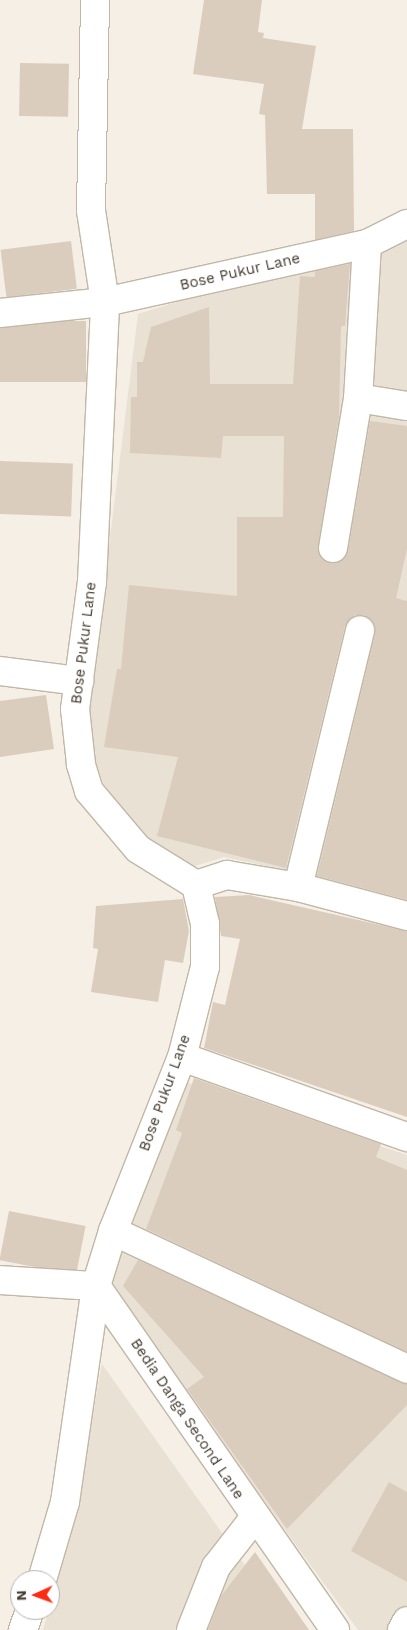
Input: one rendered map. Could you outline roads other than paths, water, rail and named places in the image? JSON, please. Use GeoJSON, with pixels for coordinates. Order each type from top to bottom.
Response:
{"type":"FeatureCollection","features":[{"type":"Feature","properties":{"kind":"street"},"geometry":{"type":"LineString","coordinates":[[0,313],[104,302],[91,210],[95,0]]}},
{"type":"Feature","properties":{"kind":"street","name":"Bose Pukur Lane"},"geometry":{"type":"LineString","coordinates":[[45,1570],[65,1502],[96,1286],[113,1231],[182,1057],[205,967],[205,924],[196,886],[138,849],[89,791],[75,709],[92,582],[104,302],[367,244],[407,224]]}},
{"type":"Feature","properties":{"kind":"street"},"geometry":{"type":"LineString","coordinates":[[333,548],[358,398],[367,244]]}},
{"type":"Feature","properties":{"kind":"street"},"geometry":{"type":"LineString","coordinates":[[358,398],[407,406]]}},
{"type":"Feature","properties":{"kind":"street"},"geometry":{"type":"LineString","coordinates":[[298,887],[360,630]]}},
{"type":"Feature","properties":{"kind":"street"},"geometry":{"type":"LineString","coordinates":[[0,671],[79,681]]}},
{"type":"Feature","properties":{"kind":"street"},"geometry":{"type":"LineString","coordinates":[[196,886],[227,875],[298,887],[407,916]]}},
{"type":"Feature","properties":{"kind":"street"},"geometry":{"type":"LineString","coordinates":[[182,1057],[407,1137]]}},
{"type":"Feature","properties":{"kind":"street"},"geometry":{"type":"LineString","coordinates":[[113,1231],[407,1369]]}},
{"type":"Feature","properties":{"kind":"street"},"geometry":{"type":"LineString","coordinates":[[0,1280],[96,1286]]}},
{"type":"Feature","properties":{"kind":"street","name":"Bedia Danga Second Lane"},"geometry":{"type":"LineString","coordinates":[[96,1286],[335,1630]]}},
{"type":"Feature","properties":{"kind":"street"},"geometry":{"type":"LineString","coordinates":[[190,1630],[216,1568],[255,1517]]}},
{"type":"Feature","properties":{"kind":"street"},"geometry":{"type":"LineString","coordinates":[[402,1630],[407,1621]]}}]}
